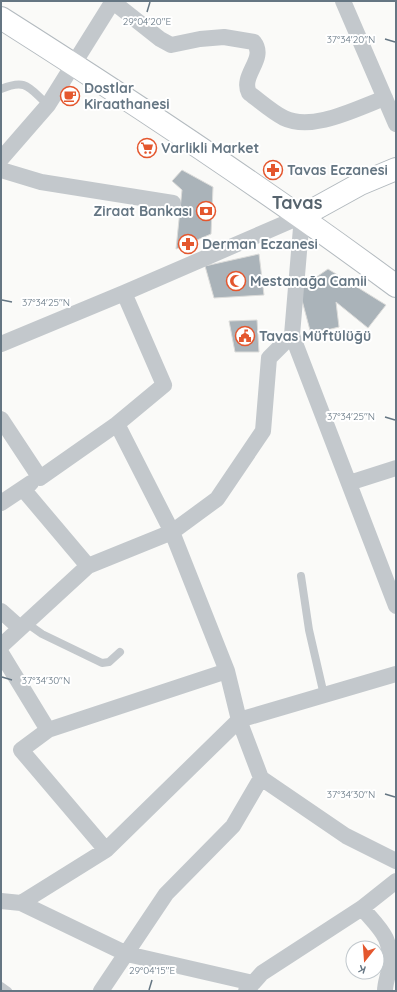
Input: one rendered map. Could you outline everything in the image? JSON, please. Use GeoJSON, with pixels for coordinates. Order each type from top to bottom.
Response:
{"type":"FeatureCollection","features":[{"type":"Feature","properties":{"kind":"main road"},"geometry":{"type":"LineString","coordinates":[[1,18],[302,216],[396,286]]}},
{"type":"Feature","properties":{"kind":"main road"},"geometry":{"type":"LineString","coordinates":[[302,216],[360,184],[396,169]]}},
{"type":"Feature","properties":{"kind":"street"},"geometry":{"type":"LineString","coordinates":[[343,1],[396,124]]}},
{"type":"Feature","properties":{"kind":"street"},"geometry":{"type":"LineString","coordinates":[[1,159],[48,105],[107,3],[171,45],[200,39],[224,37],[254,42],[258,50],[258,55],[248,78],[247,90],[278,114],[292,121],[314,122],[385,98]]}},
{"type":"Feature","properties":{"kind":"street"},"geometry":{"type":"LineString","coordinates":[[1,170],[41,182],[173,202]]}},
{"type":"Feature","properties":{"kind":"street"},"geometry":{"type":"LineString","coordinates":[[1,344],[124,293],[302,216],[292,335],[396,606]]}},
{"type":"Feature","properties":{"kind":"street"},"geometry":{"type":"LineString","coordinates":[[1,503],[40,478],[117,424],[164,385],[124,293]]}},
{"type":"Feature","properties":{"kind":"street"},"geometry":{"type":"LineString","coordinates":[[1,646],[22,625],[88,566],[172,532],[217,499],[263,431],[269,358],[292,335]]}},
{"type":"Feature","properties":{"kind":"street"},"geometry":{"type":"LineString","coordinates":[[1,419],[40,478]]}},
{"type":"Feature","properties":{"kind":"street"},"geometry":{"type":"LineString","coordinates":[[117,424],[172,532],[227,671],[239,720],[260,778],[346,836],[396,861]]}},
{"type":"Feature","properties":{"kind":"street"},"geometry":{"type":"LineString","coordinates":[[349,483],[396,468]]}},
{"type":"Feature","properties":{"kind":"street"},"geometry":{"type":"LineString","coordinates":[[23,489],[88,566]]}},
{"type":"Feature","properties":{"kind":"street"},"geometry":{"type":"LineString","coordinates":[[1,612],[22,625]]}},
{"type":"Feature","properties":{"kind":"street"},"geometry":{"type":"LineString","coordinates":[[1,653],[48,730]]}},
{"type":"Feature","properties":{"kind":"street"},"geometry":{"type":"LineString","coordinates":[[106,850],[21,750],[48,730],[227,671]]}},
{"type":"Feature","properties":{"kind":"street"},"geometry":{"type":"LineString","coordinates":[[21,903],[106,850],[239,720],[396,674]]}},
{"type":"Feature","properties":{"kind":"street"},"geometry":{"type":"LineString","coordinates":[[101,991],[166,894],[233,826],[260,778]]}},
{"type":"Feature","properties":{"kind":"street"},"geometry":{"type":"LineString","coordinates":[[1,901],[21,903],[127,954],[250,987],[262,973],[362,908],[396,881]]}},
{"type":"Feature","properties":{"kind":"street"},"geometry":{"type":"LineString","coordinates":[[362,908],[385,936],[390,948],[385,991]]}},
{"type":"Feature","properties":{"kind":"lane"},"geometry":{"type":"LineString","coordinates":[[1,89],[14,84],[26,86],[48,105]]}},
{"type":"Feature","properties":{"kind":"lane"},"geometry":{"type":"LineString","coordinates":[[301,576],[309,630],[324,695]]}},
{"type":"Feature","properties":{"kind":"lane"},"geometry":{"type":"LineString","coordinates":[[22,625],[102,663],[109,662],[120,652]]}},
{"type":"Feature","properties":{"kind":"lane"},"geometry":{"type":"LineString","coordinates":[[1,986],[8,991]]}},
{"type":"Feature","properties":{"kind":"building"},"geometry":{"type":"Polygon","coordinates":[[[182,170],[213,187],[211,234],[176,249],[182,190],[172,181],[182,170]]]}},
{"type":"Feature","properties":{"kind":"building","name":"Mestanağa Camii"},"geometry":{"type":"Polygon","coordinates":[[[259,254],[264,295],[214,298],[205,266],[259,254]]]}},
{"type":"Feature","properties":{"kind":"building"},"geometry":{"type":"Polygon","coordinates":[[[328,269],[386,305],[368,328],[336,302],[339,327],[311,334],[299,289],[328,269]]]}},
{"type":"Feature","properties":{"kind":"building"},"geometry":{"type":"Polygon","coordinates":[[[257,320],[259,352],[235,352],[229,321],[257,320]]]}},
{"type":"Feature","properties":{"kind":"place","name":"Dostlar Kiraathanesi"},"geometry":{"type":"Point","coordinates":[70,96]}},
{"type":"Feature","properties":{"kind":"place","name":"Varlikli Market"},"geometry":{"type":"Point","coordinates":[147,148]}},
{"type":"Feature","properties":{"kind":"place","name":"Tavas Eczanesi"},"geometry":{"type":"Point","coordinates":[273,170]}},
{"type":"Feature","properties":{"kind":"place","name":"Ziraat Bankası"},"geometry":{"type":"Point","coordinates":[206,211]}},
{"type":"Feature","properties":{"kind":"place","name":"Derman Eczanesi"},"geometry":{"type":"Point","coordinates":[188,244]}},
{"type":"Feature","properties":{"kind":"place","name":"Mestanağa Camii"},"geometry":{"type":"Point","coordinates":[236,281]}},
{"type":"Feature","properties":{"kind":"place","name":"Tavas Müftülüğü"},"geometry":{"type":"Point","coordinates":[245,336]}},
{"type":"Feature","properties":{"kind":"district","name":"Tavas"},"geometry":{"type":"Point","coordinates":[297,203]}}]}
